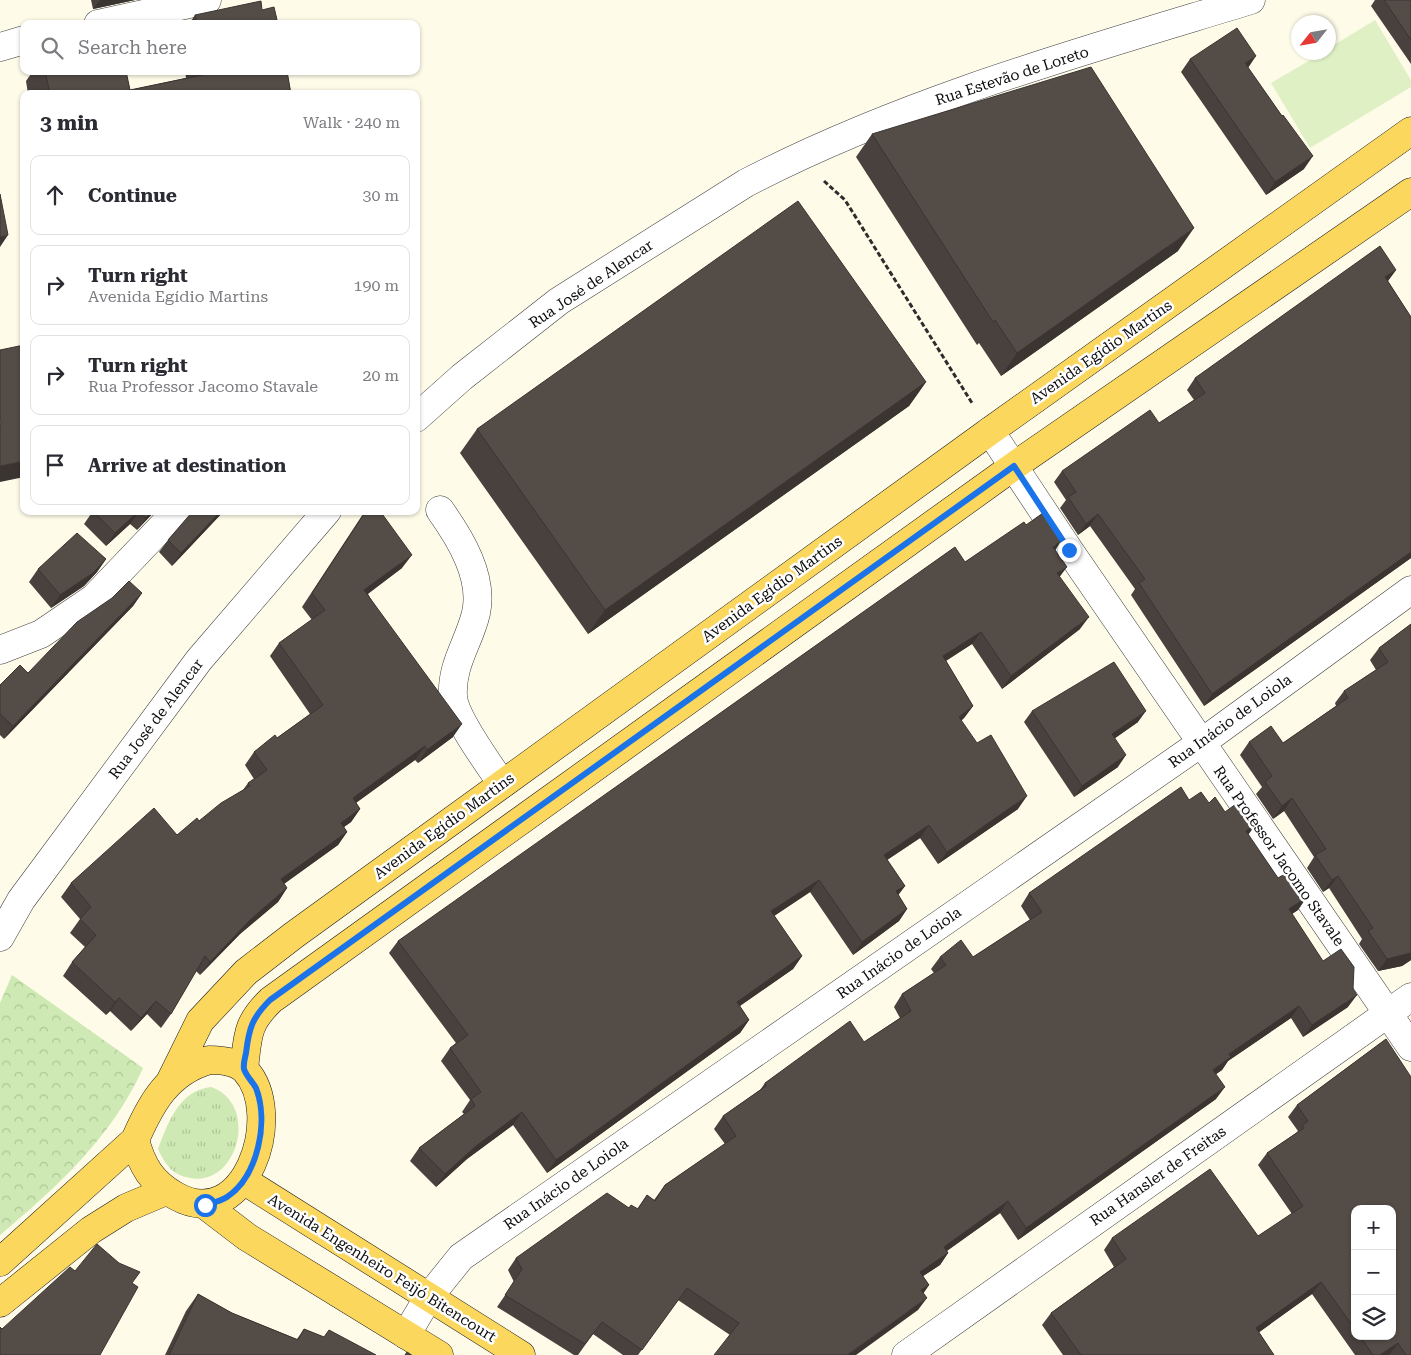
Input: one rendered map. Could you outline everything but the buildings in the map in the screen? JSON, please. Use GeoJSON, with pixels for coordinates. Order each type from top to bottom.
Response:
{"type":"FeatureCollection","features":[{"type":"Feature","properties":{"kind":"main road","name":"Avenida Egídio Martins"},"geometry":{"type":"LineString","coordinates":[[170,1082],[200,1021],[246,972],[294,934],[990,431],[1411,131]]}},
{"type":"Feature","properties":{"kind":"main road"},"geometry":{"type":"LineString","coordinates":[[244,1069],[248,1030],[256,1014],[270,1000],[1014,466],[1411,192]]}},
{"type":"Feature","properties":{"kind":"main road"},"geometry":{"type":"LineString","coordinates":[[0,1262],[135,1140],[155,1100],[170,1082],[191,1065],[209,1060],[224,1060],[244,1069],[256,1089],[261,1132],[254,1159],[243,1180],[227,1197],[205,1205]]}},
{"type":"Feature","properties":{"kind":"main road"},"geometry":{"type":"LineString","coordinates":[[135,1140],[140,1160],[150,1178],[166,1191],[181,1199],[205,1205],[247,1237],[439,1355]]}},
{"type":"Feature","properties":{"kind":"main road","name":"Avenida Engenheiro Feijó Bitencourt"},"geometry":{"type":"LineString","coordinates":[[243,1180],[521,1355]]}},
{"type":"Feature","properties":{"kind":"main road"},"geometry":{"type":"LineString","coordinates":[[0,1303],[91,1230],[126,1208],[166,1191]]}},
{"type":"Feature","properties":{"kind":"street"},"geometry":{"type":"LineString","coordinates":[[116,20],[207,0]]}},
{"type":"Feature","properties":{"kind":"street","name":"Rua Estevão de Loreto"},"geometry":{"type":"LineString","coordinates":[[778,166],[872,125],[969,88],[1251,0]]}},
{"type":"Feature","properties":{"kind":"street"},"geometry":{"type":"LineString","coordinates":[[0,47],[20,41]]}},
{"type":"Feature","properties":{"kind":"street","name":"Rua José de Alencar"},"geometry":{"type":"LineString","coordinates":[[420,414],[462,377],[559,301],[746,183],[778,166]]}},
{"type":"Feature","properties":{"kind":"street","name":"Rua Professor Jacomo Stavale"},"geometry":{"type":"LineString","coordinates":[[990,431],[1201,743],[1411,1047]]}},
{"type":"Feature","properties":{"kind":"street"},"geometry":{"type":"LineString","coordinates":[[440,510],[460,539],[475,581],[476,612],[455,666],[453,699],[464,726],[502,784]]}},
{"type":"Feature","properties":{"kind":"street"},"geometry":{"type":"LineString","coordinates":[[0,650],[41,634],[94,598],[173,515]]}},
{"type":"Feature","properties":{"kind":"street","name":"Rua José de Alencar"},"geometry":{"type":"LineString","coordinates":[[0,937],[21,900],[200,660],[324,515]]}},
{"type":"Feature","properties":{"kind":"street","name":"Rua Inácio de Loiola"},"geometry":{"type":"LineString","coordinates":[[406,1334],[428,1298],[461,1257],[1201,743],[1411,590]]}},
{"type":"Feature","properties":{"kind":"street","name":"Rua Hansler de Freitas"},"geometry":{"type":"LineString","coordinates":[[906,1355],[1411,997]]}},
{"type":"Feature","properties":{"kind":"path"},"geometry":{"type":"LineString","coordinates":[[778,166],[801,168],[828,184],[845,200],[990,431]]}},
{"type":"Feature","properties":{"kind":"green space"},"geometry":{"type":"Polygon","coordinates":[[[1375,20],[1411,80],[1411,87],[1310,148],[1271,83],[1310,60],[1336,60],[1336,44],[1375,20]]]}},
{"type":"Feature","properties":{"kind":"green space"},"geometry":{"type":"Polygon","coordinates":[[[12,975],[143,1068],[116,1116],[99,1139],[62,1179],[0,1235],[0,1003],[12,975]]]}},
{"type":"Feature","properties":{"kind":"green space"},"geometry":{"type":"Polygon","coordinates":[[[211,1087],[226,1096],[235,1110],[239,1126],[237,1142],[231,1158],[220,1170],[207,1177],[184,1177],[170,1168],[158,1149],[171,1118],[183,1101],[200,1089],[211,1087]]]}},
{"type":"Feature","properties":{"kind":"route"},"geometry":{"type":"LineString","coordinates":[[205,1205],[227,1197],[243,1180],[254,1159],[261,1132],[260,1113],[256,1089],[244,1069],[248,1030],[256,1014],[270,1000],[1014,466],[1069,550]]}}]}
